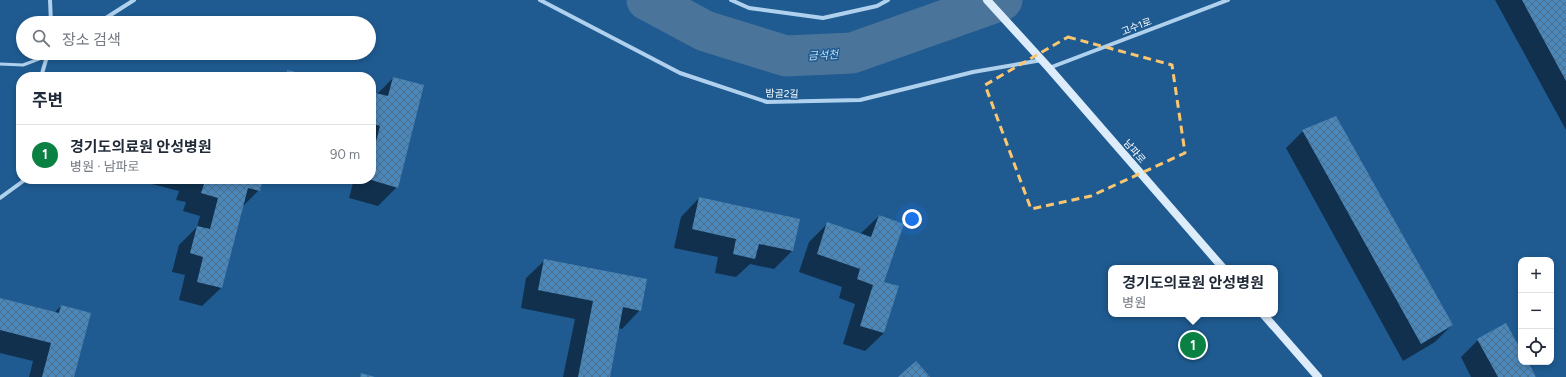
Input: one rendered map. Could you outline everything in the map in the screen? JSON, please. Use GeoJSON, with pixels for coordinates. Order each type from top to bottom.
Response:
{"type":"FeatureCollection","features":[{"type":"Feature","properties":{"kind":"street"},"geometry":{"type":"LineString","coordinates":[[50,0],[51,16]]}},
{"type":"Feature","properties":{"kind":"street"},"geometry":{"type":"LineString","coordinates":[[109,16],[134,0]]}},
{"type":"Feature","properties":{"kind":"street","name":"밤골2길"},"geometry":{"type":"LineString","coordinates":[[540,0],[680,73],[767,102],[860,100],[973,72],[1042,60]]}},
{"type":"Feature","properties":{"kind":"street"},"geometry":{"type":"LineString","coordinates":[[731,0],[749,8],[823,18],[877,6],[888,0]]}},
{"type":"Feature","properties":{"kind":"street","name":"남파로"},"geometry":{"type":"LineString","coordinates":[[987,0],[1050,68],[1220,265]]}},
{"type":"Feature","properties":{"kind":"street","name":"고수1로"},"geometry":{"type":"LineString","coordinates":[[1050,68],[1228,0]]}},
{"type":"Feature","properties":{"kind":"street"},"geometry":{"type":"LineString","coordinates":[[43,72],[46,60]]}},
{"type":"Feature","properties":{"kind":"street"},"geometry":{"type":"LineString","coordinates":[[0,198],[19,184]]}},
{"type":"Feature","properties":{"kind":"street"},"geometry":{"type":"LineString","coordinates":[[1266,317],[1318,377]]}},
{"type":"Feature","properties":{"kind":"lane"},"geometry":{"type":"LineString","coordinates":[[0,64],[23,65],[36,60]]}},
{"type":"Feature","properties":{"kind":"highlighted area"},"geometry":{"type":"Polygon","coordinates":[[[1068,37],[1172,65],[1185,153],[1091,196],[1031,209],[985,85],[1068,37]]]}},
{"type":"Feature","properties":{"kind":"building"},"geometry":{"type":"Polygon","coordinates":[[[1522,0],[1566,0],[1566,81],[1522,0]]]}},
{"type":"Feature","properties":{"kind":"building"},"geometry":{"type":"Polygon","coordinates":[[[393,77],[424,85],[398,188],[376,181],[376,142],[380,126],[376,125],[376,93],[388,96],[393,77]]]}},
{"type":"Feature","properties":{"kind":"building"},"geometry":{"type":"Polygon","coordinates":[[[1336,116],[1453,325],[1421,344],[1302,130],[1336,116]]]}},
{"type":"Feature","properties":{"kind":"building"},"geometry":{"type":"Polygon","coordinates":[[[204,184],[262,184],[260,191],[248,188],[222,288],[197,282],[203,257],[190,253],[197,226],[210,229],[218,198],[201,193],[204,184]]]}},
{"type":"Feature","properties":{"kind":"building"},"geometry":{"type":"Polygon","coordinates":[[[699,197],[800,219],[793,251],[759,244],[755,259],[733,254],[736,239],[692,229],[699,197]]]}},
{"type":"Feature","properties":{"kind":"building"},"geometry":{"type":"Polygon","coordinates":[[[879,215],[904,224],[884,282],[899,286],[884,333],[860,326],[873,285],[857,279],[860,269],[817,254],[827,222],[871,237],[879,215]]]}},
{"type":"Feature","properties":{"kind":"building"},"geometry":{"type":"Polygon","coordinates":[[[544,259],[647,279],[641,311],[623,307],[610,377],[578,377],[593,301],[538,290],[544,259]]]}},
{"type":"Feature","properties":{"kind":"building"},"geometry":{"type":"Polygon","coordinates":[[[0,298],[59,313],[61,305],[91,313],[74,377],[42,377],[51,343],[0,330],[0,298]]]}},
{"type":"Feature","properties":{"kind":"building"},"geometry":{"type":"Polygon","coordinates":[[[1506,323],[1518,345],[1518,365],[1530,365],[1536,377],[1498,377],[1477,339],[1506,323]]]}},
{"type":"Feature","properties":{"kind":"building"},"geometry":{"type":"Polygon","coordinates":[[[916,361],[930,377],[898,377],[916,361]]]}},
{"type":"Feature","properties":{"kind":"building"},"geometry":{"type":"Polygon","coordinates":[[[361,373],[375,377],[360,377],[361,373]]]}},
{"type":"Feature","properties":{"kind":"waterway","name":"금석천"},"geometry":{"type":"LineString","coordinates":[[647,0],[705,31],[786,56],[852,53],[1002,0]]}},
{"type":"Feature","properties":{"kind":"place","name":"경기도의료원 안성병원"},"geometry":{"type":"Point","coordinates":[1193,345]}}]}
